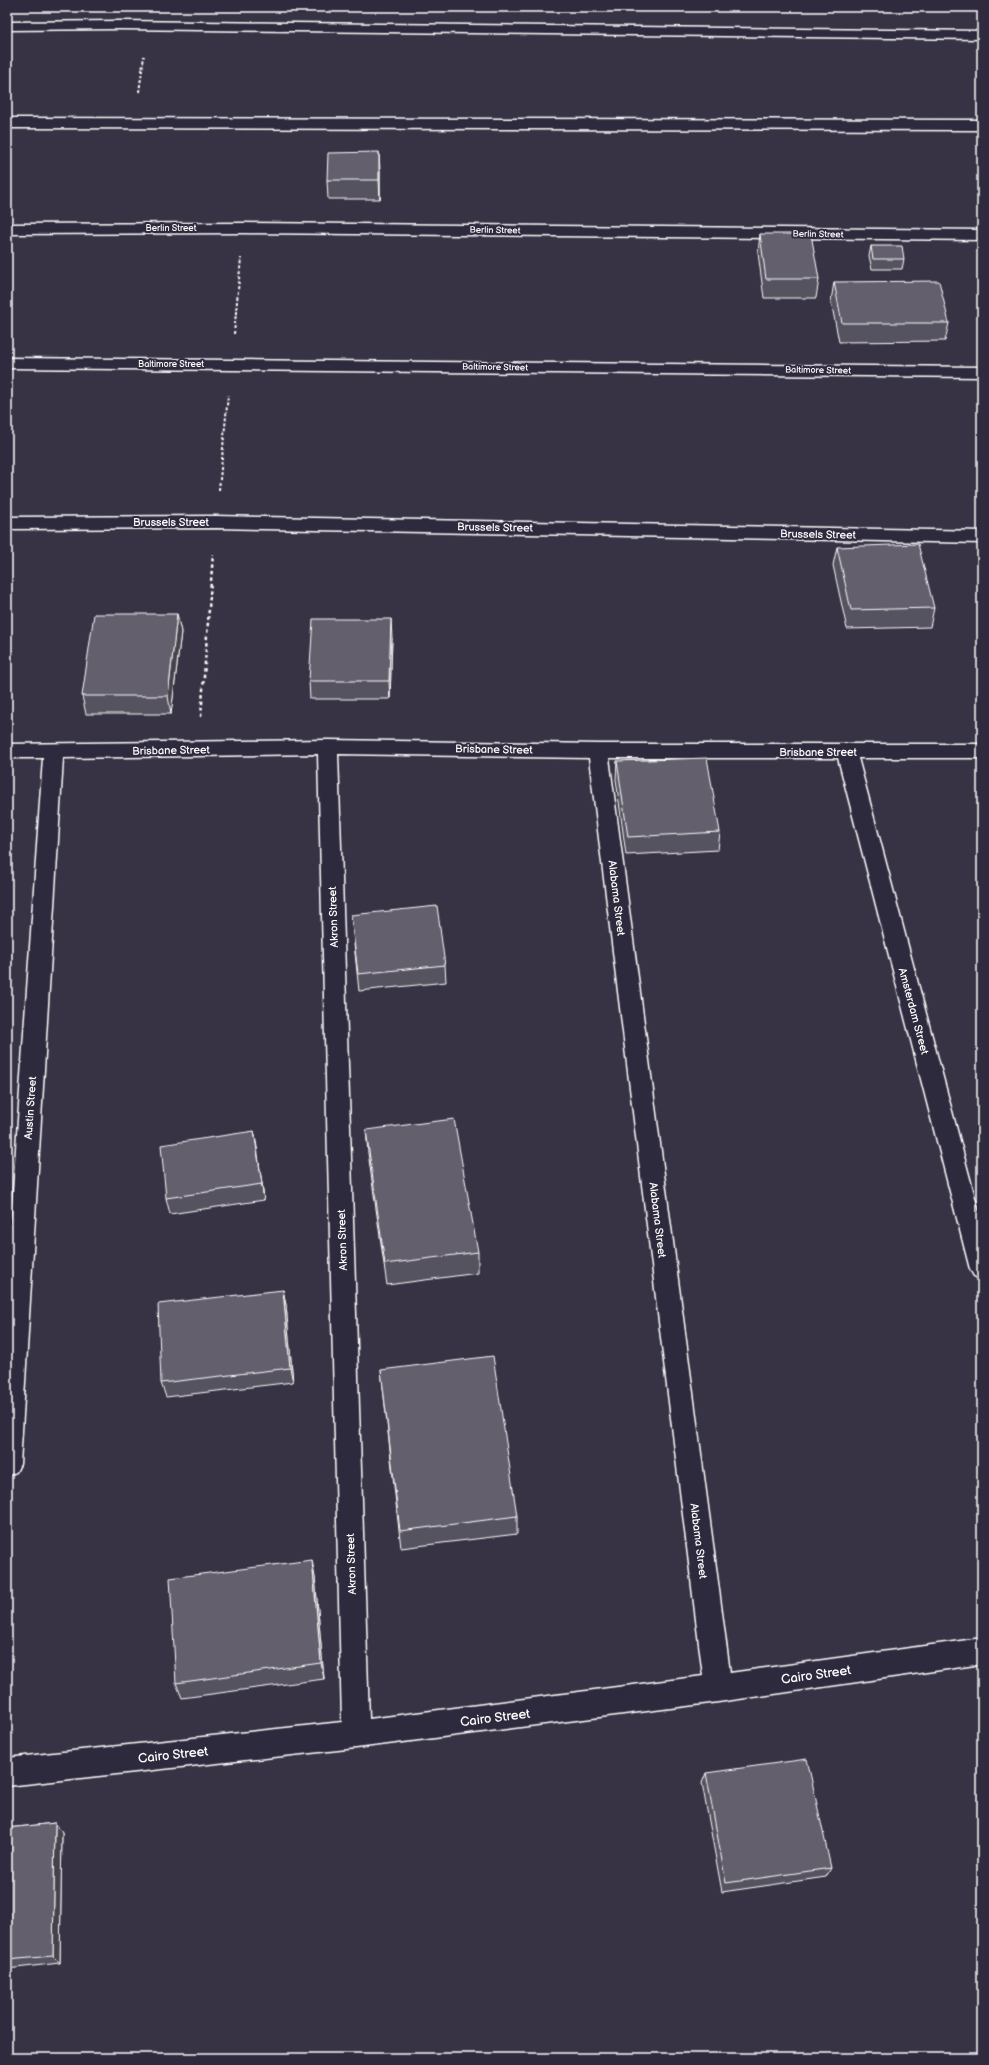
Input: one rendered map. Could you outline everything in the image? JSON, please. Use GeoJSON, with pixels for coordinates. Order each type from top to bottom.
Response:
{"type":"FeatureCollection","features":[{"type":"Feature","properties":{"kind":"street"},"geometry":{"type":"LineString","coordinates":[[7,26],[149,25],[293,28],[982,34]]}},
{"type":"Feature","properties":{"kind":"street"},"geometry":{"type":"LineString","coordinates":[[7,123],[982,125]]}},
{"type":"Feature","properties":{"kind":"street","name":"Berlin Street"},"geometry":{"type":"LineString","coordinates":[[7,229],[251,228],[982,235]]}},
{"type":"Feature","properties":{"kind":"street","name":"Baltimore Street"},"geometry":{"type":"LineString","coordinates":[[7,363],[982,372]]}},
{"type":"Feature","properties":{"kind":"street","name":"Brussels Street"},"geometry":{"type":"LineString","coordinates":[[7,522],[224,522],[982,537]]}},
{"type":"Feature","properties":{"kind":"street","name":"Brisbane Street"},"geometry":{"type":"LineString","coordinates":[[7,751],[53,752],[328,747],[598,751],[982,751]]}},
{"type":"Feature","properties":{"kind":"street","name":"Akron Street"},"geometry":{"type":"LineString","coordinates":[[328,747],[356,1734]]}},
{"type":"Feature","properties":{"kind":"street","name":"Alabama Street"},"geometry":{"type":"LineString","coordinates":[[598,751],[718,1688]]}},
{"type":"Feature","properties":{"kind":"street","name":"Austin Street"},"geometry":{"type":"LineString","coordinates":[[7,1464],[53,752]]}},
{"type":"Feature","properties":{"kind":"street","name":"Amsterdam Street"},"geometry":{"type":"LineString","coordinates":[[846,752],[982,1269]]}},
{"type":"Feature","properties":{"kind":"street","name":"Cairo Street"},"geometry":{"type":"LineString","coordinates":[[7,1772],[356,1734],[718,1688],[982,1651]]}},
{"type":"Feature","properties":{"kind":"path"},"geometry":{"type":"LineString","coordinates":[[134,123],[149,25]]}},
{"type":"Feature","properties":{"kind":"building"},"geometry":{"type":"Polygon","coordinates":[[[379,152],[379,180],[327,180],[328,153],[379,152]]]}},
{"type":"Feature","properties":{"kind":"building"},"geometry":{"type":"Polygon","coordinates":[[[760,234],[811,234],[819,279],[766,279],[760,234]]]}},
{"type":"Feature","properties":{"kind":"building"},"geometry":{"type":"Polygon","coordinates":[[[871,246],[902,246],[904,259],[873,259],[871,246]]]}},
{"type":"Feature","properties":{"kind":"building"},"geometry":{"type":"Polygon","coordinates":[[[939,281],[949,323],[842,323],[834,282],[939,281]]]}},
{"type":"Feature","properties":{"kind":"building"},"geometry":{"type":"Polygon","coordinates":[[[918,544],[934,608],[851,610],[837,547],[918,544]]]}},
{"type":"Feature","properties":{"kind":"building"},"geometry":{"type":"Polygon","coordinates":[[[94,614],[177,614],[168,696],[82,696],[94,614]]]}},
{"type":"Feature","properties":{"kind":"building"},"geometry":{"type":"Polygon","coordinates":[[[313,619],[391,619],[389,681],[309,681],[313,619]]]}},
{"type":"Feature","properties":{"kind":"building"},"geometry":{"type":"Polygon","coordinates":[[[707,758],[720,832],[628,837],[617,761],[707,758]]]}},
{"type":"Feature","properties":{"kind":"building"},"geometry":{"type":"Polygon","coordinates":[[[437,906],[445,965],[358,974],[351,915],[437,906]]]}},
{"type":"Feature","properties":{"kind":"building"},"geometry":{"type":"Polygon","coordinates":[[[454,1119],[478,1252],[385,1264],[366,1130],[454,1119]]]}},
{"type":"Feature","properties":{"kind":"building"},"geometry":{"type":"Polygon","coordinates":[[[254,1131],[262,1184],[166,1198],[161,1145],[254,1131]]]}},
{"type":"Feature","properties":{"kind":"building"},"geometry":{"type":"Polygon","coordinates":[[[283,1290],[290,1368],[161,1383],[158,1304],[283,1290]]]}},
{"type":"Feature","properties":{"kind":"building"},"geometry":{"type":"Polygon","coordinates":[[[493,1356],[517,1516],[400,1531],[381,1370],[493,1356]]]}},
{"type":"Feature","properties":{"kind":"building"},"geometry":{"type":"Polygon","coordinates":[[[312,1560],[321,1663],[176,1683],[170,1578],[312,1560]]]}},
{"type":"Feature","properties":{"kind":"building"},"geometry":{"type":"Polygon","coordinates":[[[807,1759],[831,1868],[726,1883],[706,1773],[807,1759]]]}},
{"type":"Feature","properties":{"kind":"building"},"geometry":{"type":"Polygon","coordinates":[[[55,1823],[53,1956],[7,1960],[7,1828],[55,1823]]]}}]}
